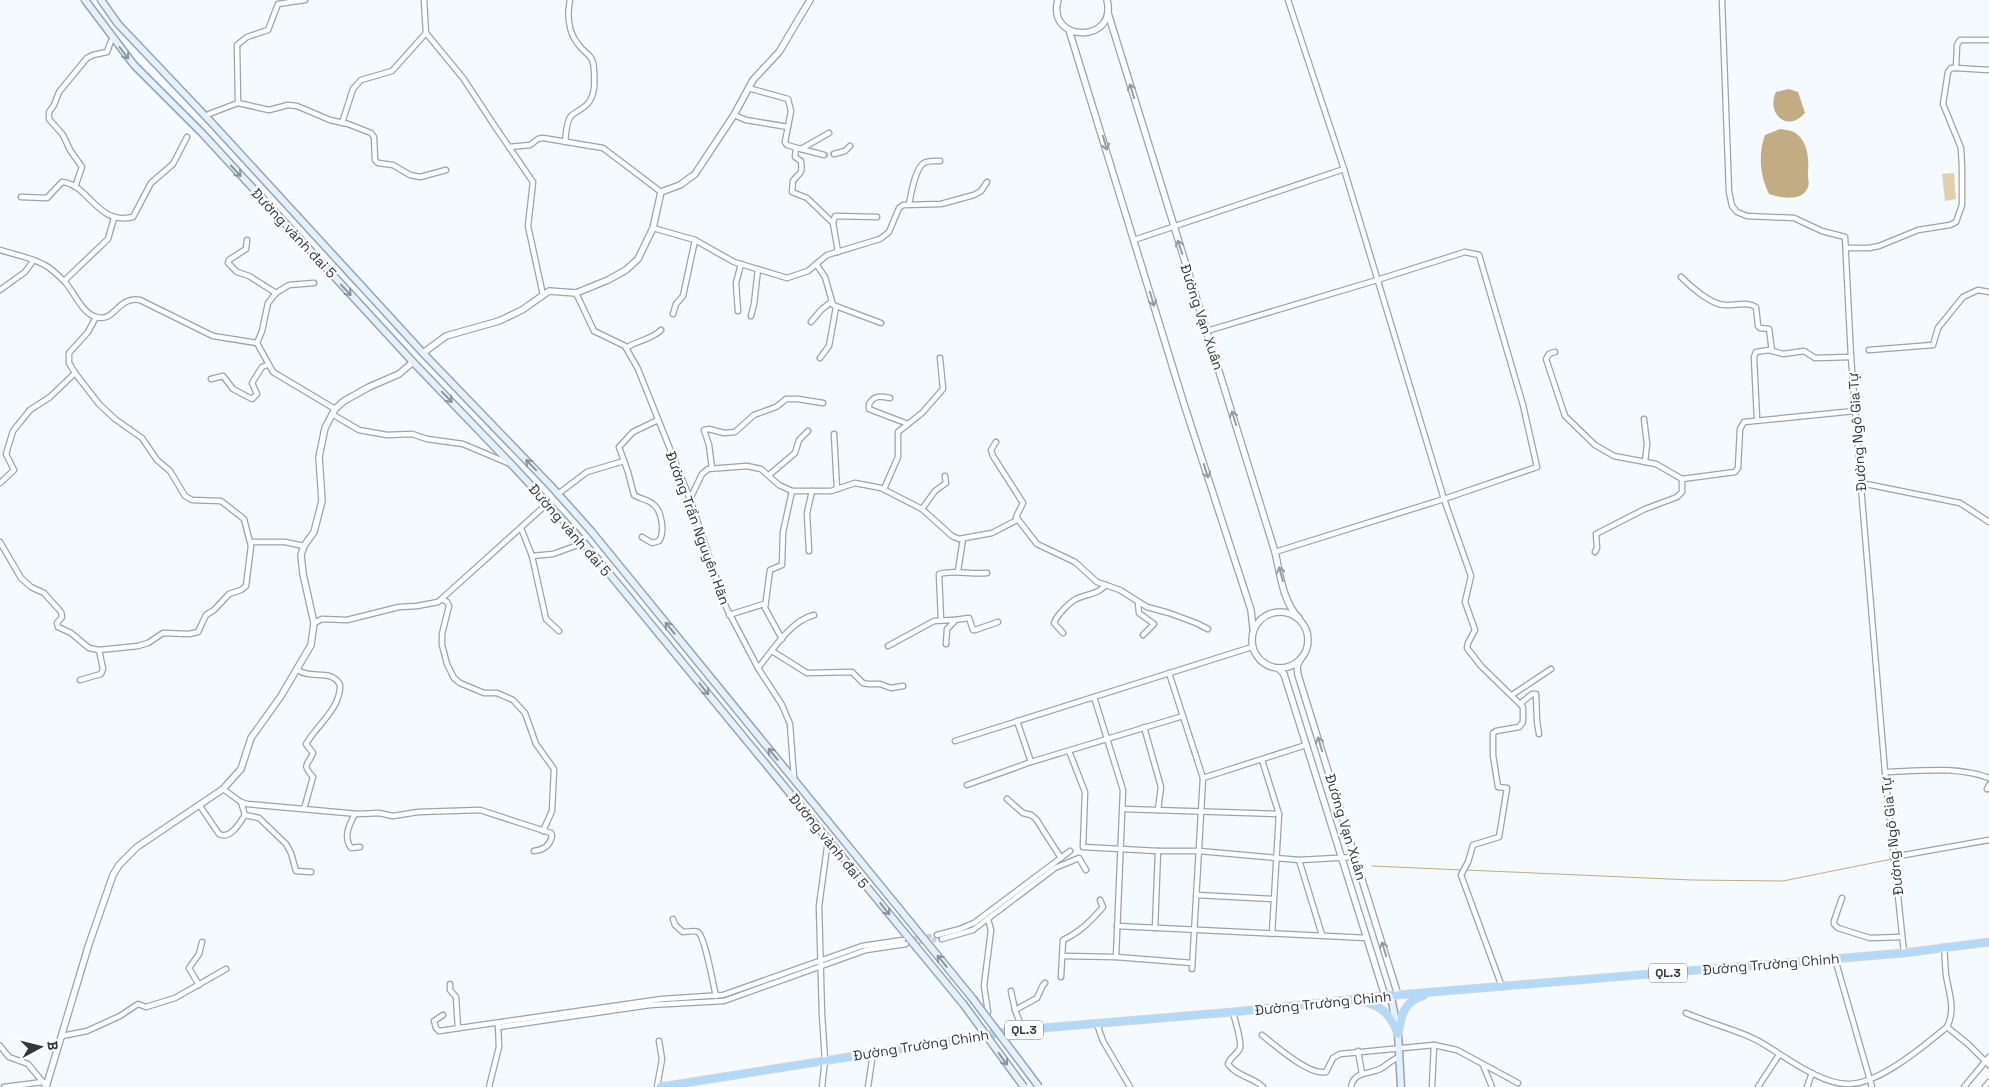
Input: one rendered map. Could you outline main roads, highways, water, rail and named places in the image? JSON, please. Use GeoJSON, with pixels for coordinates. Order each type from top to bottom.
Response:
{"type":"FeatureCollection","features":[{"type":"Feature","properties":{"kind":"highway","name":"Đường Trường Chinh"},"geometry":{"type":"LineString","coordinates":[[658,1087],[1023,1030],[1391,996],[1904,953],[1989,942]]}},
{"type":"Feature","properties":{"kind":"highway"},"geometry":{"type":"LineString","coordinates":[[1398,1034],[1401,1017],[1409,1003],[1419,997],[1440,992]]}},
{"type":"Feature","properties":{"kind":"highway"},"geometry":{"type":"LineString","coordinates":[[1353,1000],[1375,1005],[1384,1010],[1390,1016],[1398,1034]]}},
{"type":"Feature","properties":{"kind":"main road","name":"Đường vành đai 5"},"geometry":{"type":"LineString","coordinates":[[85,0],[134,65],[202,133],[412,362],[513,466],[585,544],[964,1005],[1024,1087]]}},
{"type":"Feature","properties":{"kind":"main road","name":"Đường vành đai 5"},"geometry":{"type":"LineString","coordinates":[[101,0],[118,24],[423,354],[558,494],[593,534],[973,999],[1039,1087]]}},
{"type":"Feature","properties":{"kind":"main road"},"geometry":{"type":"LineString","coordinates":[[412,362],[423,354]]}},
{"type":"Feature","properties":{"kind":"main road","name":"Đường Vạn Xuân"},"geometry":{"type":"LineString","coordinates":[[1391,996],[1398,1034],[1400,1087]]}},
{"type":"Feature","properties":{"kind":"waterway"},"geometry":{"type":"LineString","coordinates":[[1906,857],[1989,843]]}},
{"type":"Feature","properties":{"kind":"waterway"},"geometry":{"type":"LineString","coordinates":[[1466,870],[1692,880],[1783,881],[1892,859]]}},
{"type":"Feature","properties":{"kind":"waterway"},"geometry":{"type":"LineString","coordinates":[[1372,866],[1462,870]]}},
{"type":"Feature","properties":{"kind":"tunnel"},"geometry":{"type":"LineString","coordinates":[[824,155],[834,154]]}},
{"type":"Feature","properties":{"kind":"tunnel"},"geometry":{"type":"LineString","coordinates":[[908,939],[937,935]]}},
{"type":"Feature","properties":{"kind":"tunnel"},"geometry":{"type":"LineString","coordinates":[[906,944],[942,939]]}}]}
